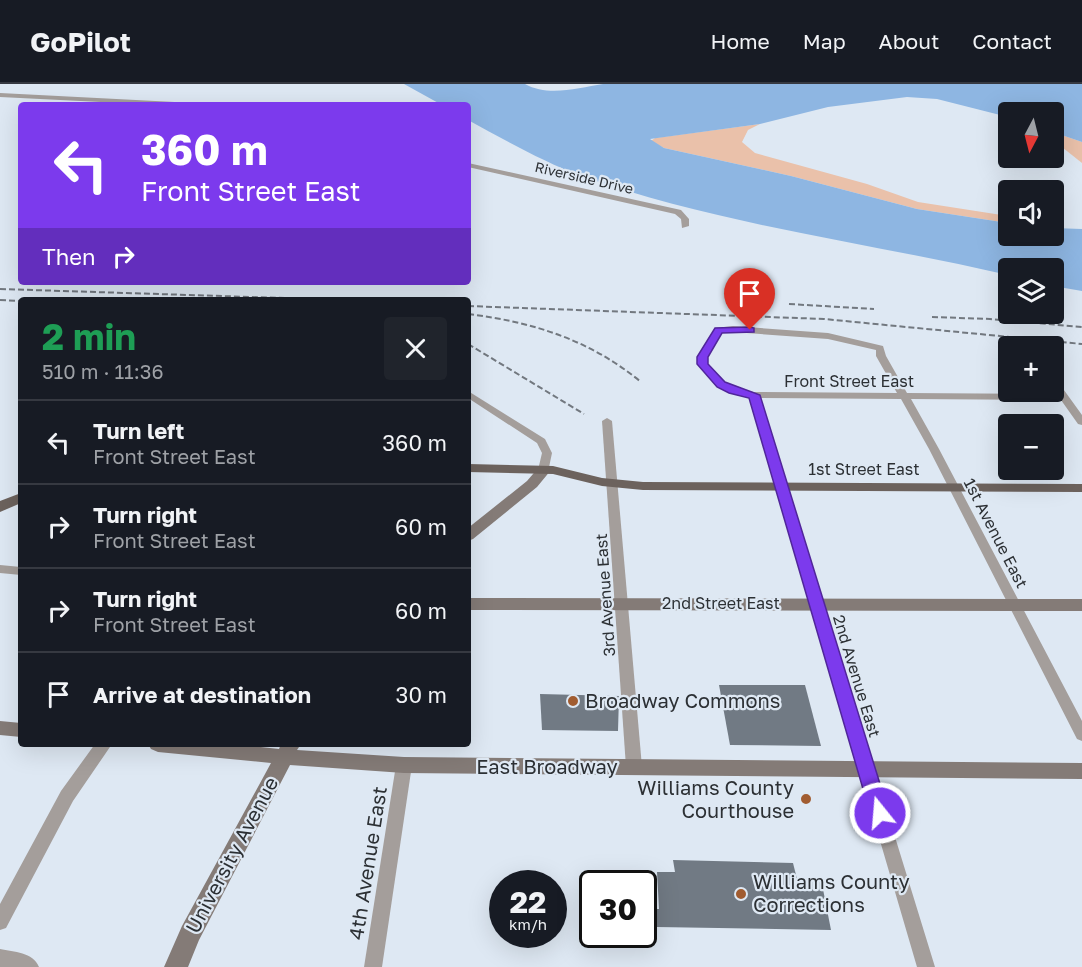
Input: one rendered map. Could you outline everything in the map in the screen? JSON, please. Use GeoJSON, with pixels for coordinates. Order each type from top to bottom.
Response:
{"type":"FeatureCollection","features":[{"type":"Feature","properties":{"kind":"main road","name":"1st Street East"},"geometry":{"type":"LineString","coordinates":[[471,468],[544,470],[614,484],[1082,488]]}},
{"type":"Feature","properties":{"kind":"main road"},"geometry":{"type":"LineString","coordinates":[[0,507],[18,498]]}},
{"type":"Feature","properties":{"kind":"street"},"geometry":{"type":"LineString","coordinates":[[0,95],[136,102]]}},
{"type":"Feature","properties":{"kind":"street","name":"Riverside Drive"},"geometry":{"type":"LineString","coordinates":[[471,166],[678,212],[685,219],[685,226]]}},
{"type":"Feature","properties":{"kind":"street","name":"Front Street East"},"geometry":{"type":"LineString","coordinates":[[880,348],[828,336],[733,329],[718,330],[702,357],[703,364],[721,385],[733,391],[754,395],[998,397]]}},
{"type":"Feature","properties":{"kind":"street","name":"1st Avenue East"},"geometry":{"type":"LineString","coordinates":[[880,348],[881,356],[954,488],[1082,735]]}},
{"type":"Feature","properties":{"kind":"street","name":"2nd Avenue East"},"geometry":{"type":"LineString","coordinates":[[754,395],[926,967]]}},
{"type":"Feature","properties":{"kind":"street"},"geometry":{"type":"LineString","coordinates":[[471,396],[541,441],[547,453],[544,470],[532,484],[471,534]]}},
{"type":"Feature","properties":{"kind":"street"},"geometry":{"type":"LineString","coordinates":[[1064,397],[1082,422]]}},
{"type":"Feature","properties":{"kind":"street","name":"3rd Avenue East"},"geometry":{"type":"LineString","coordinates":[[607,421],[614,484],[634,767]]}},
{"type":"Feature","properties":{"kind":"street"},"geometry":{"type":"LineString","coordinates":[[0,569],[18,571]]}},
{"type":"Feature","properties":{"kind":"street","name":"2nd Street East"},"geometry":{"type":"LineString","coordinates":[[471,604],[1082,605]]}},
{"type":"Feature","properties":{"kind":"street"},"geometry":{"type":"LineString","coordinates":[[0,728],[18,730]]}},
{"type":"Feature","properties":{"kind":"street"},"geometry":{"type":"LineString","coordinates":[[0,922],[67,796],[102,747]]}},
{"type":"Feature","properties":{"kind":"street","name":"East Broadway"},"geometry":{"type":"LineString","coordinates":[[213,747],[287,751],[404,765],[1082,771]]}},
{"type":"Feature","properties":{"kind":"street","name":"University Avenue"},"geometry":{"type":"LineString","coordinates":[[176,967],[190,934],[287,751]]}},
{"type":"Feature","properties":{"kind":"street","name":"4th Avenue East"},"geometry":{"type":"LineString","coordinates":[[373,967],[404,765]]}},
{"type":"Feature","properties":{"kind":"street"},"geometry":{"type":"LineString","coordinates":[[0,958],[22,962],[30,967]]}},
{"type":"Feature","properties":{"kind":"shaded area"},"geometry":{"type":"Polygon","coordinates":[[[760,124],[748,130],[742,142],[755,153],[867,184],[918,202],[998,214],[998,221],[917,209],[791,176],[664,148],[651,141],[655,138],[760,124]]]}},
{"type":"Feature","properties":{"kind":"shaded area"},"geometry":{"type":"Polygon","coordinates":[[[1064,136],[1082,142],[1082,163],[1064,149],[1064,136]]]}},
{"type":"Feature","properties":{"kind":"water"},"geometry":{"type":"Polygon","coordinates":[[[404,84],[525,84],[553,91],[603,84],[1082,84],[1082,142],[1064,136],[1064,102],[998,102],[998,114],[937,99],[907,97],[828,107],[760,124],[650,139],[664,148],[791,176],[917,209],[998,221],[998,246],[1064,246],[1064,228],[1082,229],[1082,291],[1064,288],[1064,258],[998,258],[998,273],[794,232],[687,208],[634,193],[567,170],[471,122],[471,102],[437,102],[404,84]]]}},
{"type":"Feature","properties":{"kind":"building"},"geometry":{"type":"Polygon","coordinates":[[[719,685],[805,685],[821,746],[730,745],[719,685]]]}},
{"type":"Feature","properties":{"kind":"building","name":"Broadway Commons"},"geometry":{"type":"Polygon","coordinates":[[[540,694],[619,696],[618,731],[542,730],[540,694]]]}},
{"type":"Feature","properties":{"kind":"building","name":"Williams County Corrections"},"geometry":{"type":"Polygon","coordinates":[[[673,860],[793,863],[797,879],[821,879],[831,930],[657,927],[657,909],[659,909],[657,872],[675,872],[673,860]]]}},
{"type":"Feature","properties":{"kind":"railway"},"geometry":{"type":"LineString","coordinates":[[0,289],[252,297]]}},
{"type":"Feature","properties":{"kind":"railway"},"geometry":{"type":"LineString","coordinates":[[0,300],[18,301]]}},
{"type":"Feature","properties":{"kind":"railway"},"geometry":{"type":"LineString","coordinates":[[789,304],[874,309]]}},
{"type":"Feature","properties":{"kind":"railway"},"geometry":{"type":"LineString","coordinates":[[471,306],[824,319],[1082,344]]}},
{"type":"Feature","properties":{"kind":"railway"},"geometry":{"type":"LineString","coordinates":[[471,314],[515,322],[560,335],[602,355],[641,382]]}},
{"type":"Feature","properties":{"kind":"railway"},"geometry":{"type":"LineString","coordinates":[[932,317],[990,319],[1082,327]]}},
{"type":"Feature","properties":{"kind":"railway"},"geometry":{"type":"LineString","coordinates":[[471,346],[584,414]]}},
{"type":"Feature","properties":{"kind":"place","name":"Broadway Commons"},"geometry":{"type":"Point","coordinates":[573,701]}},
{"type":"Feature","properties":{"kind":"place","name":"Williams County Courthouse"},"geometry":{"type":"Point","coordinates":[806,799]}},
{"type":"Feature","properties":{"kind":"place","name":"Williams County Corrections"},"geometry":{"type":"Point","coordinates":[741,894]}},
{"type":"Feature","properties":{"kind":"route"},"geometry":{"type":"LineString","coordinates":[[750,330],[718,330],[713,342],[702,357],[703,364],[721,385],[733,391],[754,395],[880,813]]}}]}
